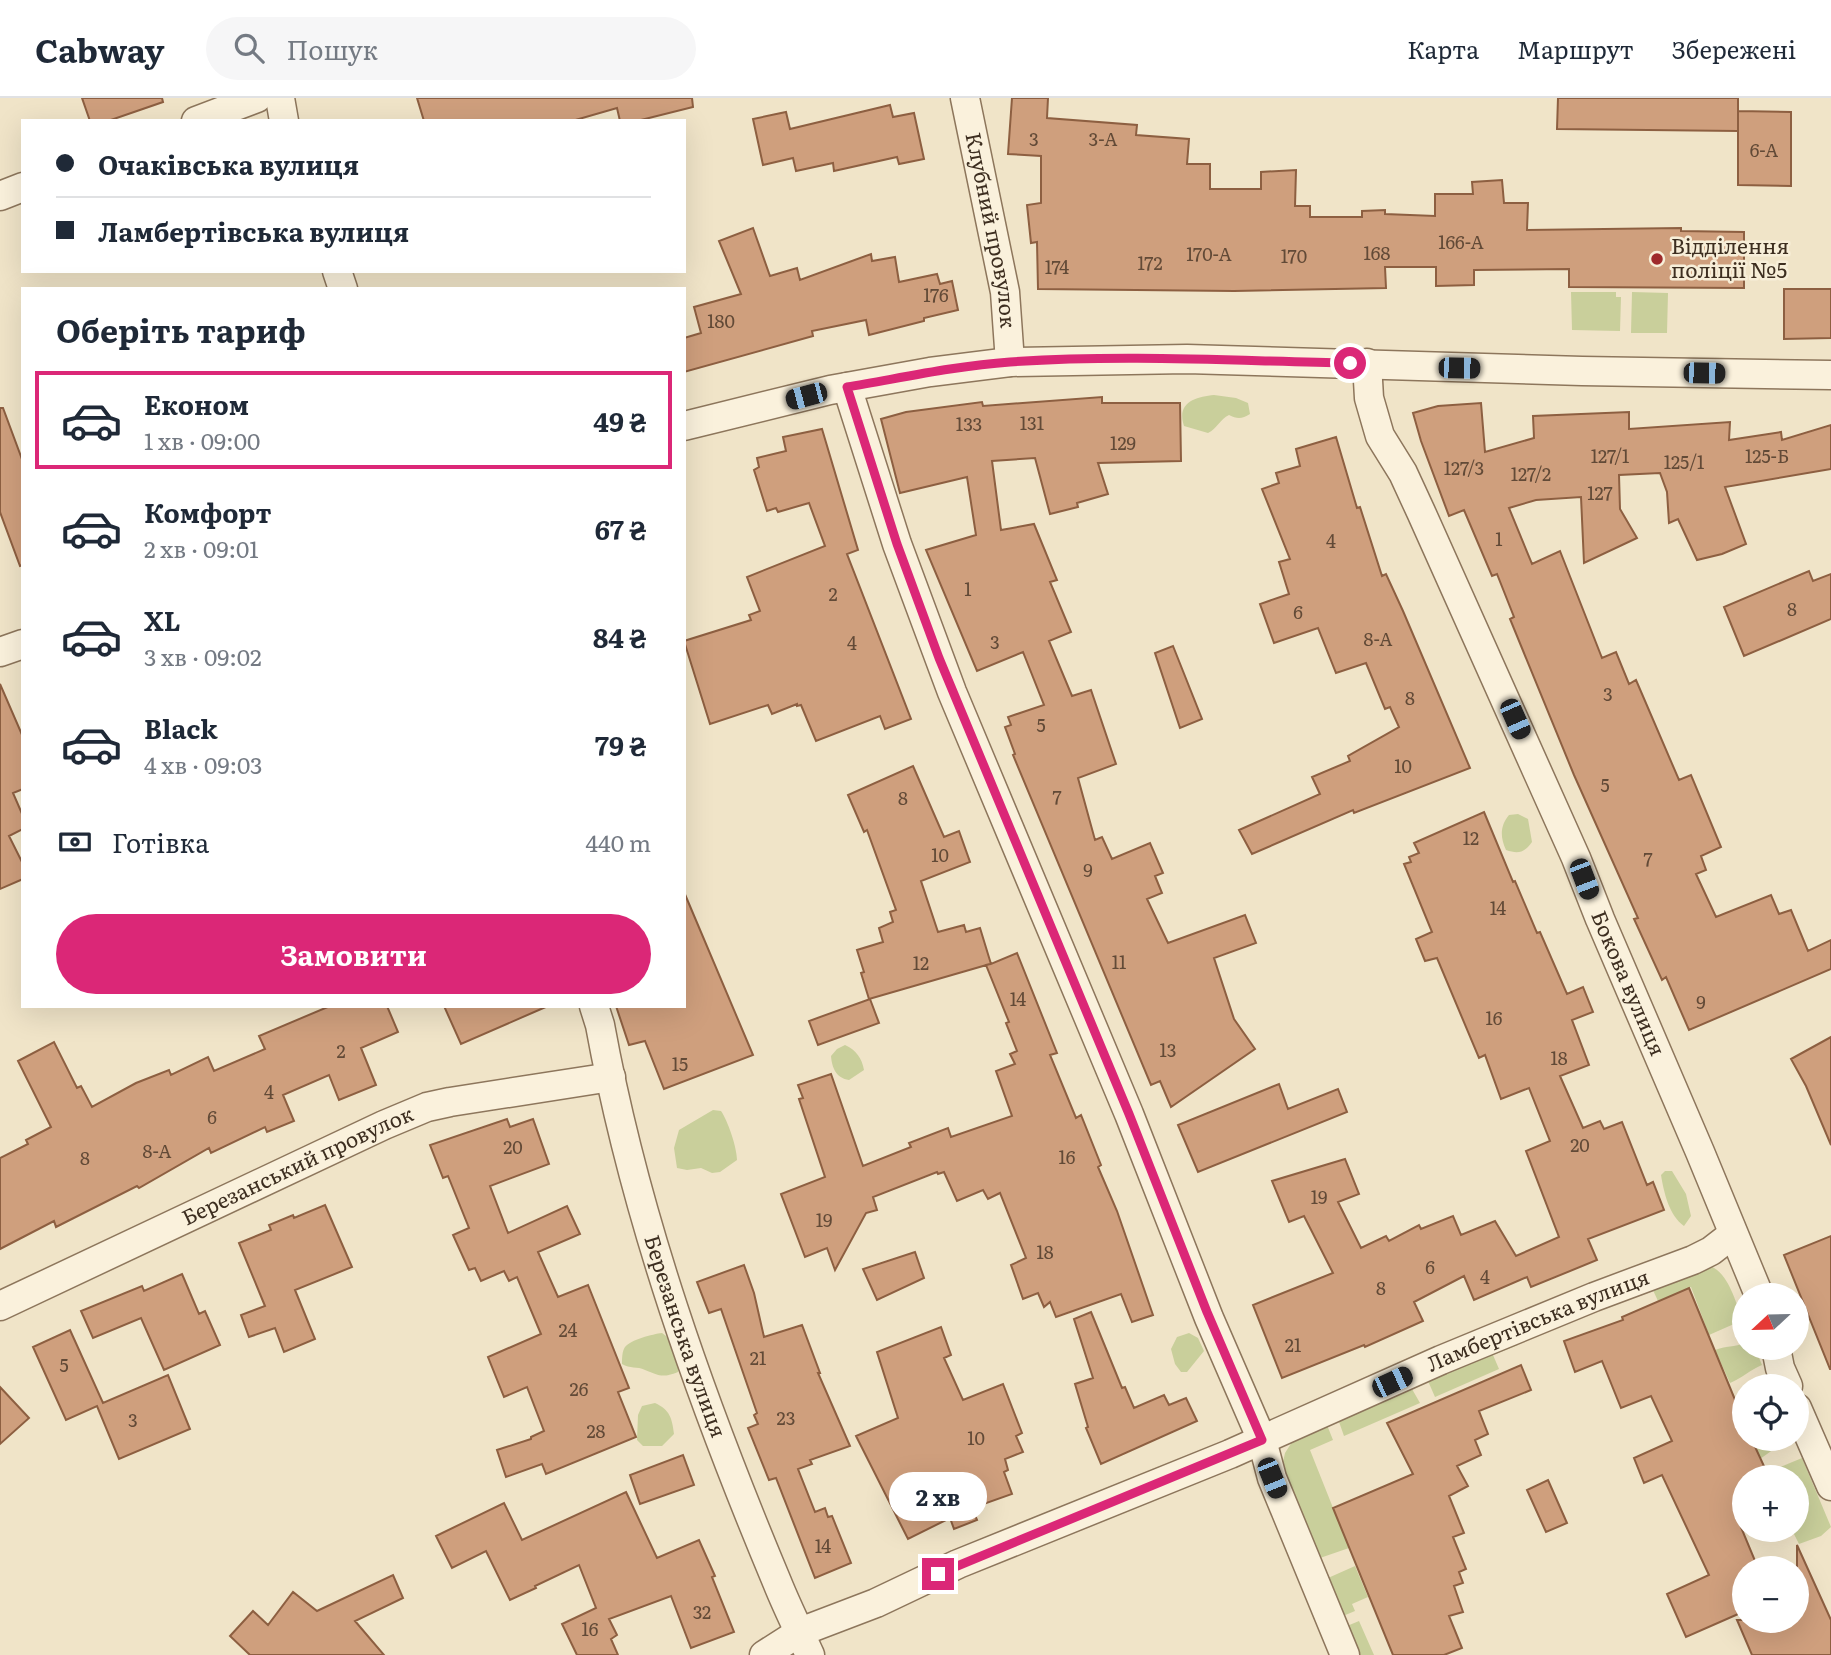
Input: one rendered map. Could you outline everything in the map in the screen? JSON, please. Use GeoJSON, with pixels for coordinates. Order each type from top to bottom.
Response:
{"type":"FeatureCollection","features":[{"type":"Feature","properties":{"kind":"street"},"geometry":{"type":"LineString","coordinates":[[201,119],[257,98]]}},
{"type":"Feature","properties":{"kind":"street"},"geometry":{"type":"LineString","coordinates":[[280,98],[284,119]]}},
{"type":"Feature","properties":{"kind":"street","name":"Клубний провулок"},"geometry":{"type":"LineString","coordinates":[[965,98],[1005,292],[1010,362]]}},
{"type":"Feature","properties":{"kind":"street"},"geometry":{"type":"LineString","coordinates":[[0,196],[21,188]]}},
{"type":"Feature","properties":{"kind":"street"},"geometry":{"type":"LineString","coordinates":[[686,426],[847,387],[930,372],[1010,362],[1187,359],[1831,375]]}},
{"type":"Feature","properties":{"kind":"street","name":"Бокова вулиця"},"geometry":{"type":"LineString","coordinates":[[1367,363],[1369,398],[1380,436],[1403,473],[1537,768],[1754,1283]]}},
{"type":"Feature","properties":{"kind":"street"},"geometry":{"type":"LineString","coordinates":[[847,387],[897,544],[939,658],[1262,1440],[1272,1478],[1345,1655]]}},
{"type":"Feature","properties":{"kind":"street"},"geometry":{"type":"LineString","coordinates":[[0,652],[21,645]]}},
{"type":"Feature","properties":{"kind":"street","name":"Березанська вулиця"},"geometry":{"type":"LineString","coordinates":[[595,1008],[641,1203],[664,1279],[731,1469],[778,1586],[805,1643]]}},
{"type":"Feature","properties":{"kind":"street","name":"Березанський провулок"},"geometry":{"type":"LineString","coordinates":[[0,1306],[384,1125],[428,1107],[450,1101],[611,1077]]}},
{"type":"Feature","properties":{"kind":"street","name":"Ламбертівська вулиця"},"geometry":{"type":"LineString","coordinates":[[764,1655],[805,1643],[876,1603],[958,1564],[1262,1440],[1441,1360],[1594,1297],[1693,1260],[1711,1251],[1733,1234]]}},
{"type":"Feature","properties":{"kind":"street"},"geometry":{"type":"LineString","coordinates":[[1809,1436],[1831,1486]]}},
{"type":"Feature","properties":{"kind":"green space"},"geometry":{"type":"Polygon","coordinates":[[[1571,292],[1616,292],[1616,297],[1621,297],[1620,331],[1572,330],[1571,292]]]}},
{"type":"Feature","properties":{"kind":"green space"},"geometry":{"type":"Polygon","coordinates":[[[1632,292],[1668,293],[1667,333],[1631,333],[1632,292]]]}},
{"type":"Feature","properties":{"kind":"green space"},"geometry":{"type":"Polygon","coordinates":[[[1214,395],[1236,398],[1248,403],[1250,414],[1240,418],[1229,415],[1208,433],[1184,426],[1182,418],[1185,406],[1194,399],[1214,395]]]}},
{"type":"Feature","properties":{"kind":"green space"},"geometry":{"type":"Polygon","coordinates":[[[1518,814],[1528,819],[1532,842],[1520,852],[1514,852],[1506,850],[1502,832],[1509,815],[1518,814]]]}},
{"type":"Feature","properties":{"kind":"green space"},"geometry":{"type":"Polygon","coordinates":[[[845,1045],[858,1055],[864,1070],[849,1080],[835,1072],[832,1065],[831,1056],[845,1045]]]}},
{"type":"Feature","properties":{"kind":"green space"},"geometry":{"type":"Polygon","coordinates":[[[713,1110],[721,1111],[726,1121],[737,1160],[720,1172],[712,1173],[701,1168],[677,1168],[674,1148],[679,1130],[713,1110]]]}},
{"type":"Feature","properties":{"kind":"green space"},"geometry":{"type":"Polygon","coordinates":[[[1665,1171],[1672,1171],[1686,1194],[1691,1216],[1684,1226],[1674,1216],[1668,1203],[1661,1175],[1665,1171]]]}},
{"type":"Feature","properties":{"kind":"green space"},"geometry":{"type":"Polygon","coordinates":[[[1708,1265],[1721,1274],[1732,1293],[1732,1325],[1709,1335],[1691,1287],[1658,1301],[1652,1288],[1708,1265]]]}},
{"type":"Feature","properties":{"kind":"green space"},"geometry":{"type":"Polygon","coordinates":[[[662,1333],[670,1340],[675,1350],[678,1372],[661,1376],[622,1364],[623,1351],[628,1344],[662,1333]]]}},
{"type":"Feature","properties":{"kind":"green space"},"geometry":{"type":"Polygon","coordinates":[[[1189,1333],[1198,1338],[1204,1351],[1187,1372],[1181,1372],[1175,1364],[1171,1349],[1177,1337],[1189,1333]]]}},
{"type":"Feature","properties":{"kind":"green space"},"geometry":{"type":"Polygon","coordinates":[[[1517,1342],[1518,1345],[1493,1355],[1499,1369],[1435,1397],[1428,1381],[1517,1342]]]}},
{"type":"Feature","properties":{"kind":"green space"},"geometry":{"type":"Polygon","coordinates":[[[1732,1346],[1732,1360],[1760,1360],[1762,1365],[1746,1374],[1732,1374],[1730,1383],[1715,1350],[1732,1346]]]}},
{"type":"Feature","properties":{"kind":"green space"},"geometry":{"type":"Polygon","coordinates":[[[1412,1389],[1420,1403],[1344,1436],[1338,1419],[1412,1389]]]}},
{"type":"Feature","properties":{"kind":"green space"},"geometry":{"type":"Polygon","coordinates":[[[655,1403],[669,1415],[674,1434],[662,1446],[643,1446],[637,1440],[638,1415],[642,1406],[655,1403]]]}},
{"type":"Feature","properties":{"kind":"green space"},"geometry":{"type":"Polygon","coordinates":[[[1327,1425],[1333,1440],[1310,1450],[1349,1548],[1320,1558],[1302,1513],[1283,1476],[1282,1466],[1285,1453],[1292,1442],[1327,1425]]]}},
{"type":"Feature","properties":{"kind":"green space"},"geometry":{"type":"Polygon","coordinates":[[[1756,1451],[1771,1451],[1760,1459],[1756,1451]]]}},
{"type":"Feature","properties":{"kind":"green space"},"geometry":{"type":"Polygon","coordinates":[[[1802,1458],[1805,1465],[1785,1465],[1802,1458]]]}},
{"type":"Feature","properties":{"kind":"green space"},"geometry":{"type":"Polygon","coordinates":[[[1809,1475],[1831,1527],[1821,1536],[1809,1540],[1809,1475]]]}},
{"type":"Feature","properties":{"kind":"green space"},"geometry":{"type":"Polygon","coordinates":[[[1355,1566],[1368,1597],[1352,1604],[1355,1611],[1343,1616],[1328,1578],[1355,1566]]]}},
{"type":"Feature","properties":{"kind":"green space"},"geometry":{"type":"Polygon","coordinates":[[[1359,1621],[1374,1655],[1359,1655],[1347,1626],[1359,1621]]]}},
{"type":"Feature","properties":{"kind":"building"},"geometry":{"type":"Polygon","coordinates":[[[82,98],[162,98],[163,102],[114,119],[89,119],[82,98]]]}},
{"type":"Feature","properties":{"kind":"building"},"geometry":{"type":"Polygon","coordinates":[[[417,98],[692,98],[693,107],[645,119],[620,119],[617,108],[579,119],[423,119],[417,98]]]}},
{"type":"Feature","properties":{"kind":"building"},"geometry":{"type":"Polygon","coordinates":[[[1012,98],[1048,98],[1047,118],[1137,125],[1136,135],[1189,139],[1187,164],[1210,164],[1210,189],[1261,189],[1261,172],[1296,170],[1295,206],[1310,206],[1310,217],[1362,217],[1362,211],[1385,210],[1385,214],[1435,216],[1435,194],[1473,194],[1472,182],[1502,180],[1504,203],[1528,203],[1527,230],[1681,228],[1681,231],[1744,232],[1744,288],[1569,287],[1569,269],[1474,270],[1474,285],[1436,286],[1436,267],[1385,267],[1386,288],[1234,291],[1038,289],[1037,242],[1031,243],[1027,205],[1041,203],[1041,156],[1008,154],[1012,98]]]}},
{"type":"Feature","properties":{"kind":"building"},"geometry":{"type":"Polygon","coordinates":[[[1558,98],[1738,98],[1738,131],[1557,129],[1558,98]]]}},
{"type":"Feature","properties":{"kind":"building"},"geometry":{"type":"Polygon","coordinates":[[[890,105],[893,117],[914,113],[924,159],[899,164],[897,157],[834,171],[833,163],[796,171],[793,158],[763,165],[753,119],[786,112],[790,129],[890,105]]]}},
{"type":"Feature","properties":{"kind":"building"},"geometry":{"type":"Polygon","coordinates":[[[1738,111],[1791,112],[1791,186],[1738,185],[1738,111]]]}},
{"type":"Feature","properties":{"kind":"building"},"geometry":{"type":"Polygon","coordinates":[[[753,228],[770,276],[797,268],[800,280],[871,254],[872,261],[895,257],[899,282],[937,274],[940,284],[952,281],[958,310],[869,335],[866,320],[812,331],[813,336],[686,371],[686,337],[701,333],[694,307],[741,294],[719,241],[753,228]]]}},
{"type":"Feature","properties":{"kind":"building"},"geometry":{"type":"Polygon","coordinates":[[[1784,289],[1831,289],[1831,338],[1784,339],[1784,289]]]}},
{"type":"Feature","properties":{"kind":"building"},"geometry":{"type":"Polygon","coordinates":[[[1102,397],[1102,403],[1180,403],[1181,461],[1098,463],[1108,494],[1077,503],[1078,507],[1050,514],[1035,458],[992,461],[1001,530],[1034,524],[1057,580],[1050,582],[1071,632],[1049,641],[1072,696],[1091,690],[1116,764],[1078,778],[1095,840],[1102,837],[1112,859],[1150,843],[1163,873],[1155,876],[1162,893],[1147,899],[1168,943],[1245,915],[1256,943],[1214,958],[1234,1019],[1255,1049],[1171,1107],[1160,1081],[1151,1085],[1013,755],[1015,754],[1005,727],[1011,725],[1008,717],[1044,705],[1023,652],[977,671],[926,550],[976,535],[967,477],[900,493],[881,419],[906,412],[982,402],[983,406],[1102,397]]]}},
{"type":"Feature","properties":{"kind":"building"},"geometry":{"type":"Polygon","coordinates":[[[1481,403],[1485,452],[1534,438],[1533,416],[1629,412],[1629,429],[1730,422],[1729,440],[1781,432],[1782,440],[1831,425],[1831,469],[1725,487],[1746,544],[1722,554],[1697,560],[1678,519],[1669,523],[1667,492],[1660,473],[1619,475],[1620,509],[1637,538],[1584,563],[1581,497],[1536,500],[1509,508],[1532,564],[1560,551],[1602,658],[1616,652],[1629,684],[1636,680],[1679,780],[1691,775],[1721,847],[1701,856],[1706,870],[1696,874],[1716,917],[1771,895],[1779,914],[1791,910],[1808,951],[1831,940],[1831,969],[1689,1030],[1666,977],[1662,980],[1634,919],[1638,918],[1574,775],[1510,619],[1514,617],[1497,574],[1492,576],[1464,510],[1449,516],[1421,441],[1413,413],[1438,406],[1481,403]]]}},
{"type":"Feature","properties":{"kind":"building"},"geometry":{"type":"Polygon","coordinates":[[[0,408],[3,408],[21,457],[21,566],[0,512],[0,408]]]}},
{"type":"Feature","properties":{"kind":"building"},"geometry":{"type":"Polygon","coordinates":[[[822,429],[858,550],[847,554],[911,719],[885,729],[880,716],[816,741],[801,705],[797,704],[772,714],[768,705],[710,724],[686,640],[751,620],[749,615],[760,611],[747,577],[825,546],[809,503],[778,512],[776,508],[767,511],[754,470],[759,467],[757,458],[786,451],[783,437],[822,429]]]}},
{"type":"Feature","properties":{"kind":"building"},"geometry":{"type":"Polygon","coordinates":[[[1336,437],[1357,508],[1360,507],[1382,576],[1386,574],[1403,611],[1470,768],[1354,813],[1353,810],[1252,854],[1239,830],[1320,794],[1312,777],[1350,761],[1348,756],[1399,727],[1390,707],[1385,709],[1366,663],[1336,673],[1318,628],[1274,643],[1260,604],[1289,594],[1279,562],[1290,559],[1262,489],[1279,483],[1276,473],[1300,466],[1296,449],[1336,437]]]}},
{"type":"Feature","properties":{"kind":"building"},"geometry":{"type":"Polygon","coordinates":[[[1809,571],[1813,581],[1831,574],[1831,619],[1744,656],[1724,607],[1809,571]]]}},
{"type":"Feature","properties":{"kind":"building"},"geometry":{"type":"Polygon","coordinates":[[[1173,646],[1202,719],[1180,728],[1155,653],[1173,646]]]}},
{"type":"Feature","properties":{"kind":"building"},"geometry":{"type":"Polygon","coordinates":[[[0,684],[21,732],[21,790],[13,793],[21,811],[21,830],[9,836],[21,860],[21,880],[0,889],[0,684]]]}},
{"type":"Feature","properties":{"kind":"building"},"geometry":{"type":"Polygon","coordinates":[[[913,766],[944,837],[959,831],[970,862],[921,881],[938,932],[964,925],[966,932],[980,928],[991,964],[1017,953],[1057,1053],[1050,1055],[1076,1118],[1081,1115],[1101,1165],[1098,1167],[1117,1211],[1153,1315],[1132,1322],[1121,1294],[1056,1317],[1050,1302],[1044,1307],[1038,1293],[1023,1299],[1011,1265],[1026,1258],[1000,1193],[988,1199],[983,1190],[957,1201],[944,1172],[937,1172],[873,1197],[877,1210],[866,1213],[835,1270],[827,1248],[805,1257],[781,1194],[825,1177],[799,1099],[803,1098],[798,1085],[831,1074],[863,1166],[911,1147],[909,1143],[948,1128],[951,1137],[1012,1116],[996,1071],[1015,1064],[1010,1054],[1017,1051],[1006,1023],[1009,1022],[986,965],[869,999],[861,973],[864,972],[857,950],[883,942],[879,928],[893,922],[890,912],[896,910],[867,830],[864,832],[848,795],[913,766]]]}},
{"type":"Feature","properties":{"kind":"building"},"geometry":{"type":"Polygon","coordinates":[[[1484,812],[1513,882],[1515,881],[1537,933],[1540,932],[1567,994],[1583,987],[1593,1012],[1572,1020],[1589,1065],[1560,1076],[1583,1128],[1600,1121],[1604,1129],[1622,1122],[1647,1185],[1653,1182],[1664,1210],[1588,1239],[1597,1260],[1531,1287],[1527,1277],[1474,1300],[1464,1276],[1414,1302],[1423,1321],[1365,1347],[1364,1345],[1282,1378],[1253,1305],[1333,1273],[1304,1216],[1289,1222],[1272,1181],[1345,1159],[1359,1194],[1338,1202],[1361,1248],[1386,1236],[1389,1241],[1419,1225],[1421,1229],[1453,1216],[1461,1235],[1495,1221],[1516,1256],[1559,1237],[1526,1151],[1550,1141],[1529,1088],[1501,1099],[1485,1055],[1479,1058],[1437,958],[1425,961],[1416,939],[1432,932],[1404,864],[1411,862],[1409,857],[1419,853],[1414,843],[1484,812]]]}},
{"type":"Feature","properties":{"kind":"building"},"geometry":{"type":"Polygon","coordinates":[[[686,897],[753,1055],[664,1089],[645,1041],[629,1045],[617,1008],[686,1008],[686,897]]]}},
{"type":"Feature","properties":{"kind":"building"},"geometry":{"type":"Polygon","coordinates":[[[870,999],[879,1023],[818,1045],[809,1021],[870,999]]]}},
{"type":"Feature","properties":{"kind":"building"},"geometry":{"type":"Polygon","coordinates":[[[325,1008],[388,1008],[398,1032],[361,1048],[376,1085],[339,1100],[329,1075],[283,1095],[294,1121],[267,1132],[265,1127],[211,1153],[209,1148],[139,1188],[137,1186],[56,1227],[54,1221],[0,1249],[0,1158],[28,1144],[26,1140],[51,1127],[18,1061],[54,1042],[77,1088],[81,1086],[92,1107],[136,1083],[169,1070],[171,1075],[208,1057],[214,1071],[265,1049],[259,1036],[325,1008]]]}},
{"type":"Feature","properties":{"kind":"building"},"geometry":{"type":"Polygon","coordinates":[[[445,1008],[543,1008],[461,1044],[445,1008]]]}},
{"type":"Feature","properties":{"kind":"building"},"geometry":{"type":"Polygon","coordinates":[[[1831,1037],[1831,1145],[1806,1086],[1791,1059],[1831,1037]]]}},
{"type":"Feature","properties":{"kind":"building"},"geometry":{"type":"Polygon","coordinates":[[[1279,1084],[1288,1109],[1338,1089],[1347,1112],[1198,1172],[1178,1125],[1279,1084]]]}},
{"type":"Feature","properties":{"kind":"building"},"geometry":{"type":"Polygon","coordinates":[[[507,1119],[510,1127],[533,1119],[549,1164],[490,1186],[508,1233],[567,1206],[580,1234],[538,1252],[558,1297],[588,1285],[629,1388],[618,1392],[636,1437],[546,1474],[542,1464],[506,1477],[497,1450],[531,1439],[544,1431],[527,1387],[504,1397],[488,1357],[541,1334],[517,1277],[509,1281],[504,1271],[481,1281],[475,1268],[469,1270],[453,1235],[469,1228],[448,1176],[443,1178],[430,1145],[507,1119]]]}},
{"type":"Feature","properties":{"kind":"building"},"geometry":{"type":"Polygon","coordinates":[[[325,1205],[352,1267],[295,1290],[315,1339],[284,1352],[275,1328],[249,1337],[241,1315],[265,1306],[239,1243],[271,1230],[269,1225],[325,1205]]]}},
{"type":"Feature","properties":{"kind":"building"},"geometry":{"type":"Polygon","coordinates":[[[1831,1236],[1831,1369],[1810,1319],[1810,1283],[1795,1283],[1784,1255],[1831,1236]]]}},
{"type":"Feature","properties":{"kind":"building"},"geometry":{"type":"Polygon","coordinates":[[[915,1252],[924,1278],[877,1300],[863,1269],[915,1252]]]}},
{"type":"Feature","properties":{"kind":"building"},"geometry":{"type":"Polygon","coordinates":[[[744,1265],[754,1293],[764,1337],[802,1325],[818,1373],[850,1446],[810,1460],[812,1464],[798,1469],[815,1512],[825,1508],[828,1517],[832,1516],[851,1563],[815,1578],[776,1478],[769,1480],[748,1428],[758,1424],[754,1415],[757,1413],[721,1309],[709,1313],[697,1282],[744,1265]]]}},
{"type":"Feature","properties":{"kind":"building"},"geometry":{"type":"Polygon","coordinates":[[[182,1274],[199,1314],[205,1311],[220,1345],[164,1370],[141,1318],[93,1338],[81,1311],[142,1286],[144,1291],[182,1274]]]}},
{"type":"Feature","properties":{"kind":"building"},"geometry":{"type":"Polygon","coordinates":[[[1689,1288],[1732,1392],[1732,1451],[1757,1451],[1763,1465],[1732,1465],[1732,1542],[1747,1542],[1753,1556],[1732,1556],[1732,1617],[1686,1637],[1667,1594],[1709,1575],[1662,1475],[1644,1483],[1634,1458],[1672,1441],[1651,1396],[1621,1408],[1602,1361],[1575,1372],[1564,1341],[1623,1320],[1622,1317],[1689,1288]]]}},
{"type":"Feature","properties":{"kind":"building"},"geometry":{"type":"Polygon","coordinates":[[[1091,1312],[1122,1388],[1125,1387],[1134,1408],[1164,1395],[1169,1405],[1186,1398],[1197,1421],[1101,1464],[1086,1428],[1088,1427],[1075,1384],[1093,1378],[1074,1319],[1091,1312]]]}},
{"type":"Feature","properties":{"kind":"building"},"geometry":{"type":"Polygon","coordinates":[[[941,1327],[951,1355],[944,1358],[963,1400],[1003,1384],[1022,1433],[1016,1436],[1023,1452],[1005,1459],[1008,1470],[1004,1472],[1012,1494],[972,1508],[977,1520],[954,1529],[950,1518],[908,1539],[856,1436],[898,1418],[877,1352],[941,1327]]]}},
{"type":"Feature","properties":{"kind":"building"},"geometry":{"type":"Polygon","coordinates":[[[70,1330],[103,1403],[168,1375],[190,1429],[119,1459],[97,1406],[66,1420],[33,1347],[70,1330]]]}},
{"type":"Feature","properties":{"kind":"building"},"geometry":{"type":"Polygon","coordinates":[[[1521,1365],[1531,1390],[1479,1411],[1488,1434],[1475,1440],[1481,1455],[1457,1466],[1468,1486],[1449,1496],[1464,1533],[1453,1537],[1466,1569],[1459,1572],[1463,1583],[1454,1586],[1463,1612],[1449,1616],[1462,1648],[1444,1655],[1393,1655],[1333,1508],[1413,1474],[1387,1423],[1521,1365]]]}},
{"type":"Feature","properties":{"kind":"building"},"geometry":{"type":"Polygon","coordinates":[[[0,1387],[29,1418],[0,1444],[0,1387]]]}},
{"type":"Feature","properties":{"kind":"building"},"geometry":{"type":"Polygon","coordinates":[[[683,1455],[694,1485],[640,1504],[630,1475],[683,1455]]]}},
{"type":"Feature","properties":{"kind":"building"},"geometry":{"type":"Polygon","coordinates":[[[1548,1480],[1567,1523],[1546,1532],[1527,1490],[1548,1480]]]}},
{"type":"Feature","properties":{"kind":"building"},"geometry":{"type":"Polygon","coordinates":[[[626,1492],[657,1558],[699,1540],[715,1576],[712,1577],[734,1632],[691,1648],[671,1596],[609,1619],[617,1635],[611,1639],[618,1655],[577,1655],[562,1624],[596,1608],[579,1565],[510,1600],[486,1551],[452,1568],[436,1536],[504,1503],[522,1540],[626,1492]]]}},
{"type":"Feature","properties":{"kind":"building"},"geometry":{"type":"Polygon","coordinates":[[[1809,1571],[1831,1620],[1831,1655],[1752,1655],[1743,1633],[1809,1633],[1809,1571]]]}},
{"type":"Feature","properties":{"kind":"building"},"geometry":{"type":"Polygon","coordinates":[[[393,1575],[403,1598],[355,1621],[384,1655],[250,1655],[230,1636],[253,1611],[268,1625],[293,1592],[317,1611],[393,1575]]]}},
{"type":"Feature","properties":{"kind":"place","name":"Відділення поліції №5"},"geometry":{"type":"Point","coordinates":[1657,259]}},
{"type":"Feature","properties":{"kind":"route"},"geometry":{"type":"LineString","coordinates":[[938,1574],[1262,1440],[939,658],[897,544],[847,387],[930,372],[1010,362],[1187,359],[1350,363]]}}]}
